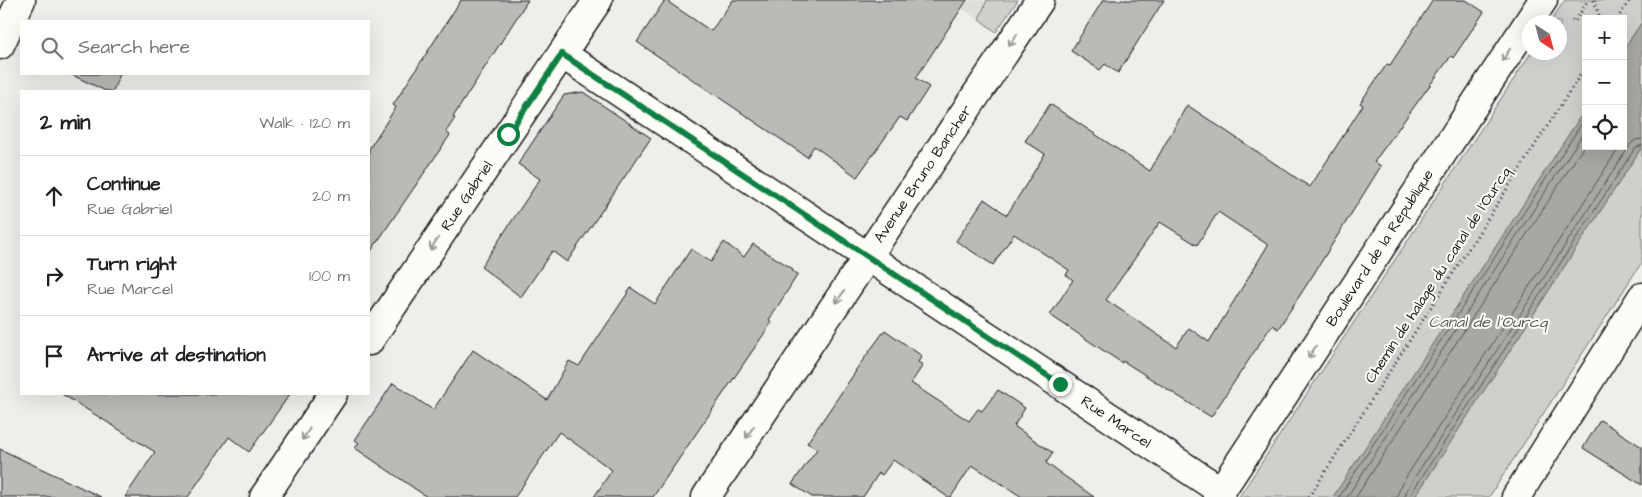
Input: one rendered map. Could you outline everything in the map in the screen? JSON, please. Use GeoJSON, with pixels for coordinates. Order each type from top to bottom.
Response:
{"type":"FeatureCollection","features":[{"type":"Feature","properties":{"kind":"street"},"geometry":{"type":"LineString","coordinates":[[0,44],[21,0]]}},
{"type":"Feature","properties":{"kind":"street","name":"Rue Gabriel"},"geometry":{"type":"LineString","coordinates":[[370,340],[598,0]]}},
{"type":"Feature","properties":{"kind":"street","name":"Avenue Bruno Bancher"},"geometry":{"type":"LineString","coordinates":[[706,497],[1040,0]]}},
{"type":"Feature","properties":{"kind":"street","name":"Boulevard de la République"},"geometry":{"type":"LineString","coordinates":[[1219,494],[1543,0]]}},
{"type":"Feature","properties":{"kind":"street","name":"Rue Marcel"},"geometry":{"type":"LineString","coordinates":[[562,54],[867,256],[1219,494]]}},
{"type":"Feature","properties":{"kind":"street"},"geometry":{"type":"LineString","coordinates":[[1516,497],[1642,297]]}},
{"type":"Feature","properties":{"kind":"street"},"geometry":{"type":"LineString","coordinates":[[264,497],[332,395]]}},
{"type":"Feature","properties":{"kind":"path"},"geometry":{"type":"LineString","coordinates":[[1575,22],[1588,0]]}},
{"type":"Feature","properties":{"kind":"path"},"geometry":{"type":"LineString","coordinates":[[1594,0],[1599,15]]}},
{"type":"Feature","properties":{"kind":"path"},"geometry":{"type":"LineString","coordinates":[[1620,15],[1630,0]]}},
{"type":"Feature","properties":{"kind":"path","name":"Chemin de halage du canal de l'Ourcq"},"geometry":{"type":"LineString","coordinates":[[1308,497],[1582,72]]}},
{"type":"Feature","properties":{"kind":"shaded area"},"geometry":{"type":"Polygon","coordinates":[[[950,0],[1018,0],[996,32],[950,0]]]}},
{"type":"Feature","properties":{"kind":"shaded area"},"geometry":{"type":"Polygon","coordinates":[[[987,0],[1018,0],[996,32],[979,19],[987,0]]]}},
{"type":"Feature","properties":{"kind":"shaded area"},"geometry":{"type":"Polygon","coordinates":[[[1565,0],[1642,0],[1642,22],[1627,44],[1627,15],[1582,15],[1582,114],[1333,497],[1239,497],[1526,60],[1567,60],[1567,15],[1555,15],[1565,0]]]}},
{"type":"Feature","properties":{"kind":"shaded area"},"geometry":{"type":"Polygon","coordinates":[[[1642,147],[1642,262],[1489,497],[1415,497],[1642,147]]]}},
{"type":"Feature","properties":{"kind":"water","name":"Canal de l'Ourcq"},"geometry":{"type":"Polygon","coordinates":[[[1642,22],[1642,147],[1415,497],[1333,497],[1582,114],[1582,150],[1627,150],[1627,44],[1642,22]]]}},
{"type":"Feature","properties":{"kind":"building"},"geometry":{"type":"Polygon","coordinates":[[[461,0],[528,0],[453,117],[455,118],[446,132],[450,135],[370,253],[370,147],[396,107],[393,105],[461,0]]]}},
{"type":"Feature","properties":{"kind":"building"},"geometry":{"type":"Polygon","coordinates":[[[665,0],[711,31],[733,0],[967,0],[916,78],[929,87],[907,121],[900,117],[857,177],[814,146],[807,157],[637,42],[665,0]]]}},
{"type":"Feature","properties":{"kind":"building"},"geometry":{"type":"Polygon","coordinates":[[[1103,0],[1164,0],[1118,73],[1105,64],[1100,70],[1071,51],[1103,0]]]}},
{"type":"Feature","properties":{"kind":"building"},"geometry":{"type":"Polygon","coordinates":[[[1433,0],[1466,0],[1484,12],[1453,58],[1451,56],[1374,162],[1381,166],[1313,275],[1278,329],[1272,325],[1211,417],[1123,361],[1122,363],[1050,315],[1073,280],[1066,275],[1069,270],[1014,234],[993,265],[956,241],[984,199],[1007,215],[1045,154],[1025,141],[1050,104],[1150,171],[1187,105],[1310,187],[1363,105],[1360,103],[1387,64],[1390,65],[1433,0]],[[1218,212],[1197,245],[1160,222],[1106,300],[1176,347],[1189,328],[1209,342],[1268,245],[1218,212]]]}},
{"type":"Feature","properties":{"kind":"building"},"geometry":{"type":"Polygon","coordinates":[[[72,75],[120,75],[113,90],[104,90],[72,75]]]}},
{"type":"Feature","properties":{"kind":"building"},"geometry":{"type":"Polygon","coordinates":[[[583,92],[651,138],[567,262],[552,251],[521,297],[481,267],[540,179],[518,164],[564,95],[583,92]]]}},
{"type":"Feature","properties":{"kind":"building"},"geometry":{"type":"Polygon","coordinates":[[[724,242],[744,257],[753,244],[798,274],[769,320],[772,322],[653,497],[594,497],[612,470],[559,432],[515,497],[427,497],[355,448],[359,443],[355,440],[393,383],[433,410],[473,350],[547,400],[569,361],[579,366],[631,288],[655,304],[691,249],[711,262],[724,242]]]}},
{"type":"Feature","properties":{"kind":"building"},"geometry":{"type":"Polygon","coordinates":[[[885,330],[922,356],[918,362],[923,365],[911,383],[969,421],[978,409],[982,411],[998,390],[1025,408],[1014,426],[1053,453],[1046,463],[1094,497],[1022,497],[972,465],[951,497],[948,497],[893,460],[882,475],[879,473],[863,497],[812,497],[792,484],[817,449],[807,443],[885,330]]]}},
{"type":"Feature","properties":{"kind":"building"},"geometry":{"type":"Polygon","coordinates":[[[64,395],[289,395],[249,452],[229,437],[188,497],[125,497],[155,452],[64,395]]]}},
{"type":"Feature","properties":{"kind":"building"},"geometry":{"type":"Polygon","coordinates":[[[1600,420],[1642,447],[1642,485],[1583,448],[1600,420]]]}},
{"type":"Feature","properties":{"kind":"building"},"geometry":{"type":"Polygon","coordinates":[[[0,449],[101,497],[0,497],[0,449]]]}},
{"type":"Feature","properties":{"kind":"route"},"geometry":{"type":"LineString","coordinates":[[508,134],[562,54],[1060,384]]}}]}
